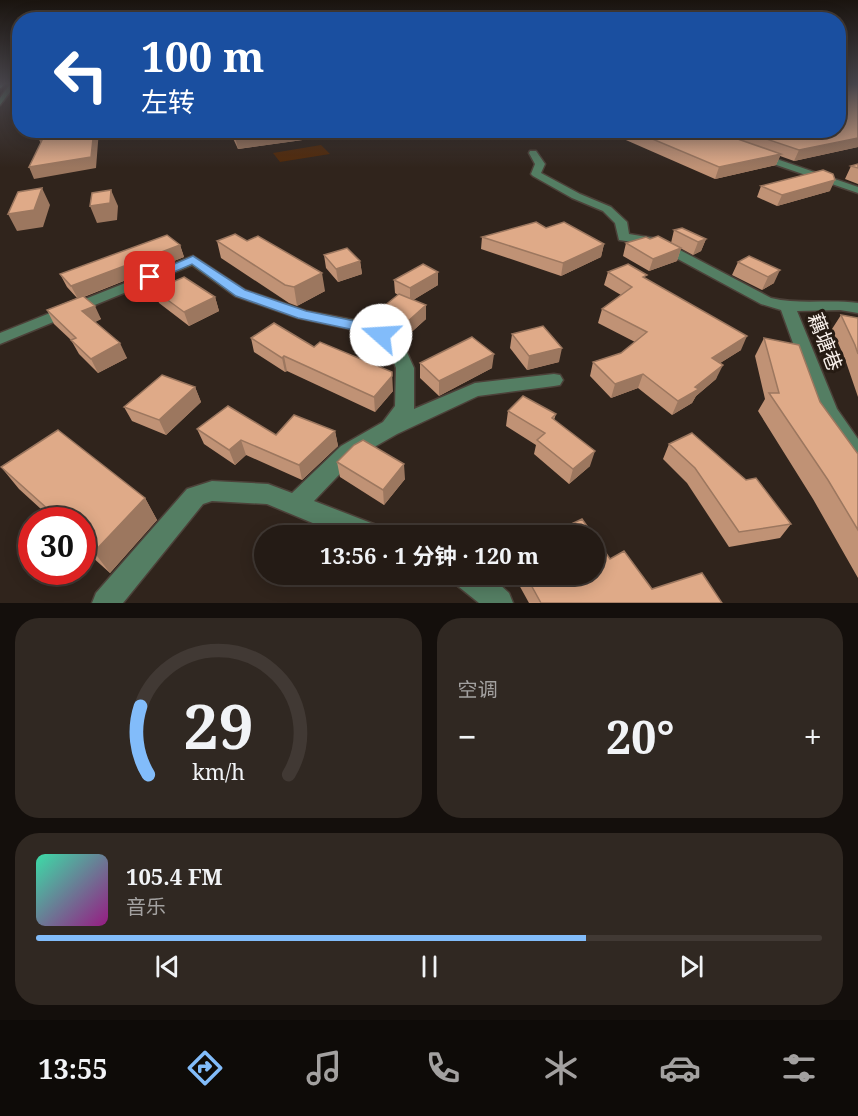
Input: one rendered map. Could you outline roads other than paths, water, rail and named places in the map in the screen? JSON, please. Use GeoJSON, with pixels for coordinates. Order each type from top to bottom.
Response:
{"type":"FeatureCollection","features":[{"type":"Feature","properties":{"kind":"street"},"geometry":{"type":"LineString","coordinates":[[744,150],[858,190]]}},
{"type":"Feature","properties":{"kind":"street"},"geometry":{"type":"LineString","coordinates":[[533,153],[540,164],[536,174],[576,196],[607,209],[621,222],[623,237],[655,242],[766,301],[788,307],[840,305],[858,308]]}},
{"type":"Feature","properties":{"kind":"street"},"geometry":{"type":"LineString","coordinates":[[0,339],[193,260],[240,293],[303,315],[369,328],[394,341],[405,368],[405,408],[390,428]]}},
{"type":"Feature","properties":{"kind":"street","name":"藕塘巷"},"geometry":{"type":"LineString","coordinates":[[788,307],[828,412],[858,456]]}},
{"type":"Feature","properties":{"kind":"street"},"geometry":{"type":"LineString","coordinates":[[296,504],[348,452],[390,428],[475,390],[554,380]]}},
{"type":"Feature","properties":{"kind":"street"},"geometry":{"type":"LineString","coordinates":[[106,603],[195,496],[212,491],[268,494],[348,525]]}},
{"type":"Feature","properties":{"kind":"street"},"geometry":{"type":"LineString","coordinates":[[480,585],[499,603]]}}]}
